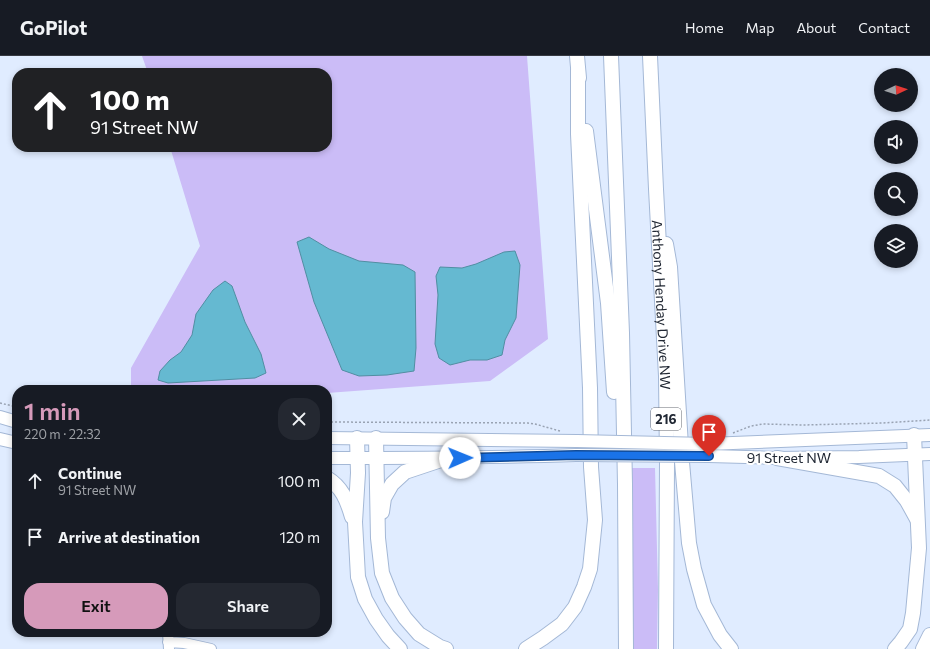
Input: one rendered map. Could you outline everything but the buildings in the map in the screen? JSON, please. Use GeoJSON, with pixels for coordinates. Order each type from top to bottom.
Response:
{"type":"FeatureCollection","features":[{"type":"Feature","properties":{"kind":"highway"},"geometry":{"type":"LineString","coordinates":[[611,56],[622,333],[626,649]]}},
{"type":"Feature","properties":{"kind":"highway","name":"Anthony Henday Drive NW"},"geometry":{"type":"LineString","coordinates":[[650,56],[666,376],[666,649]]}},
{"type":"Feature","properties":{"kind":"highway"},"geometry":{"type":"LineString","coordinates":[[577,63],[605,272],[612,344],[615,412],[625,484]]}},
{"type":"Feature","properties":{"kind":"highway"},"geometry":{"type":"LineString","coordinates":[[526,649],[562,624],[575,606],[584,587],[590,569],[595,520],[591,467],[590,388],[578,134],[577,63]]}},
{"type":"Feature","properties":{"kind":"highway"},"geometry":{"type":"LineString","coordinates":[[656,189],[670,267],[683,475],[689,543],[694,569],[704,605],[720,636],[731,649]]}},
{"type":"Feature","properties":{"kind":"highway"},"geometry":{"type":"LineString","coordinates":[[894,649],[901,642],[910,628],[913,613],[919,548],[914,435]]}},
{"type":"Feature","properties":{"kind":"highway"},"geometry":{"type":"LineString","coordinates":[[357,438],[358,458],[355,522],[358,577],[365,599],[376,618],[388,636],[400,649]]}},
{"type":"Feature","properties":{"kind":"highway"},"geometry":{"type":"LineString","coordinates":[[376,438],[378,538],[382,573],[392,598],[405,618],[419,634],[446,649]]}},
{"type":"Feature","properties":{"kind":"highway"},"geometry":{"type":"LineString","coordinates":[[378,538],[384,498],[392,484],[405,472],[447,458]]}},
{"type":"Feature","properties":{"kind":"highway"},"geometry":{"type":"LineString","coordinates":[[777,458],[879,476],[896,486],[907,501],[918,521]]}},
{"type":"Feature","properties":{"kind":"highway"},"geometry":{"type":"LineString","coordinates":[[332,481],[348,501],[356,547]]}},
{"type":"Feature","properties":{"kind":"highway"},"geometry":{"type":"LineString","coordinates":[[923,649],[930,635]]}},
{"type":"Feature","properties":{"kind":"main road"},"geometry":{"type":"LineString","coordinates":[[0,417],[12,421]]}},
{"type":"Feature","properties":{"kind":"main road","name":"91 Street NW"},"geometry":{"type":"LineString","coordinates":[[332,458],[447,458],[709,450],[930,435]]}},
{"type":"Feature","properties":{"kind":"main road","name":"91 Street NW"},"geometry":{"type":"LineString","coordinates":[[332,438],[577,441],[709,450],[777,458],[930,454]]}},
{"type":"Feature","properties":{"kind":"main road"},"geometry":{"type":"LineString","coordinates":[[0,439],[12,442]]}},
{"type":"Feature","properties":{"kind":"lane"},"geometry":{"type":"LineString","coordinates":[[168,641],[211,649]]}},
{"type":"Feature","properties":{"kind":"path"},"geometry":{"type":"LineString","coordinates":[[0,403],[12,406]]}},
{"type":"Feature","properties":{"kind":"path"},"geometry":{"type":"LineString","coordinates":[[733,433],[751,426],[763,424],[803,425],[930,420]]}},
{"type":"Feature","properties":{"kind":"path"},"geometry":{"type":"LineString","coordinates":[[332,422],[528,423],[561,431]]}},
{"type":"Feature","properties":{"kind":"shaded area"},"geometry":{"type":"Polygon","coordinates":[[[142,56],[527,56],[548,339],[490,381],[332,393],[332,385],[131,385],[131,368],[200,246],[172,152],[332,152],[332,68],[146,68],[142,56]]]}},
{"type":"Feature","properties":{"kind":"shaded area"},"geometry":{"type":"Polygon","coordinates":[[[631,468],[655,468],[658,589],[657,649],[631,649],[631,468]]]}},
{"type":"Feature","properties":{"kind":"water"},"geometry":{"type":"Polygon","coordinates":[[[309,237],[329,249],[359,261],[403,265],[415,272],[416,348],[414,371],[387,375],[359,376],[342,370],[314,302],[297,242],[309,237]]]}},
{"type":"Feature","properties":{"kind":"water"},"geometry":{"type":"Polygon","coordinates":[[[515,251],[520,265],[516,318],[505,340],[502,355],[487,360],[470,360],[450,365],[439,358],[435,344],[438,295],[436,276],[440,267],[462,268],[476,264],[504,252],[515,251]]]}},
{"type":"Feature","properties":{"kind":"water"},"geometry":{"type":"Polygon","coordinates":[[[225,281],[232,286],[245,322],[261,354],[266,373],[255,378],[168,383],[158,380],[160,371],[170,360],[181,352],[192,335],[196,314],[213,290],[225,281]]]}},
{"type":"Feature","properties":{"kind":"route"},"geometry":{"type":"LineString","coordinates":[[460,458],[576,455],[709,456]]}}]}
